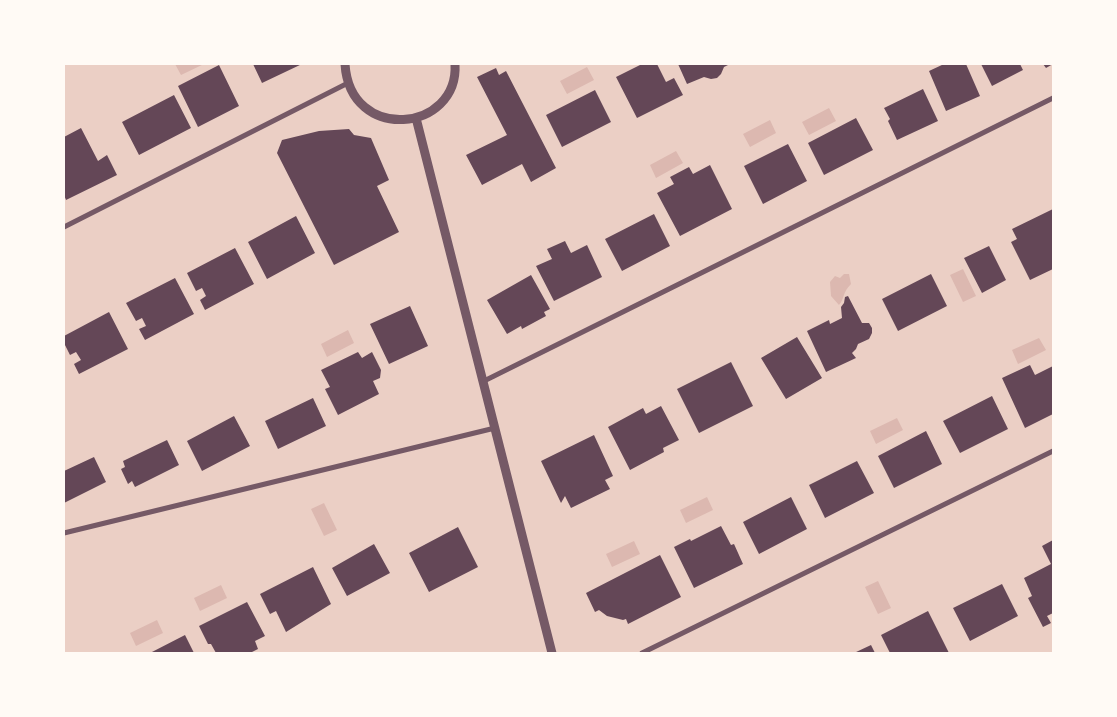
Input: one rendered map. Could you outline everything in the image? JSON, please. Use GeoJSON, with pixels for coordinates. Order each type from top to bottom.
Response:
{"type":"FeatureCollection","features":[{"type":"Feature","properties":{"kind":"street"},"geometry":{"type":"LineString","coordinates":[[345,64],[348,84],[357,100],[371,112],[388,120],[416,118],[425,115],[440,104],[451,88],[456,71],[455,64]]}},
{"type":"Feature","properties":{"kind":"street"},"geometry":{"type":"LineString","coordinates":[[64,227],[348,84]]}},
{"type":"Feature","properties":{"kind":"street"},"geometry":{"type":"LineString","coordinates":[[484,381],[1053,98]]}},
{"type":"Feature","properties":{"kind":"street"},"geometry":{"type":"LineString","coordinates":[[416,118],[552,653]]}},
{"type":"Feature","properties":{"kind":"street"},"geometry":{"type":"LineString","coordinates":[[64,533],[496,428]]}},
{"type":"Feature","properties":{"kind":"street"},"geometry":{"type":"LineString","coordinates":[[642,653],[1053,451]]}},
{"type":"Feature","properties":{"kind":"shaded area"},"geometry":{"type":"Polygon","coordinates":[[[64,64],[1053,64],[1053,653],[64,653],[64,64]]]}},
{"type":"Feature","properties":{"kind":"shaded area"},"geometry":{"type":"Polygon","coordinates":[[[175,64],[204,64],[181,75],[175,64]]]}},
{"type":"Feature","properties":{"kind":"shaded area"},"geometry":{"type":"Polygon","coordinates":[[[587,67],[594,80],[567,94],[560,81],[587,67]]]}},
{"type":"Feature","properties":{"kind":"shaded area"},"geometry":{"type":"Polygon","coordinates":[[[829,108],[836,121],[809,135],[802,122],[829,108]]]}},
{"type":"Feature","properties":{"kind":"shaded area"},"geometry":{"type":"Polygon","coordinates":[[[770,120],[776,133],[750,147],[743,134],[770,120]]]}},
{"type":"Feature","properties":{"kind":"shaded area"},"geometry":{"type":"Polygon","coordinates":[[[676,151],[683,163],[656,178],[650,165],[676,151]]]}},
{"type":"Feature","properties":{"kind":"shaded area"},"geometry":{"type":"Polygon","coordinates":[[[963,269],[976,296],[963,302],[950,275],[963,269]]]}},
{"type":"Feature","properties":{"kind":"shaded area"},"geometry":{"type":"Polygon","coordinates":[[[844,274],[849,274],[851,284],[839,305],[831,296],[830,282],[835,276],[840,278],[844,274]]]}},
{"type":"Feature","properties":{"kind":"shaded area"},"geometry":{"type":"Polygon","coordinates":[[[348,330],[354,343],[327,357],[321,344],[348,330]]]}},
{"type":"Feature","properties":{"kind":"shaded area"},"geometry":{"type":"Polygon","coordinates":[[[1039,338],[1046,350],[1018,364],[1012,350],[1039,338]]]}},
{"type":"Feature","properties":{"kind":"shaded area"},"geometry":{"type":"Polygon","coordinates":[[[897,418],[903,430],[876,444],[870,431],[897,418]]]}},
{"type":"Feature","properties":{"kind":"shaded area"},"geometry":{"type":"Polygon","coordinates":[[[707,497],[713,510],[686,523],[680,510],[707,497]]]}},
{"type":"Feature","properties":{"kind":"shaded area"},"geometry":{"type":"Polygon","coordinates":[[[324,503],[337,530],[324,536],[311,509],[324,503]]]}},
{"type":"Feature","properties":{"kind":"shaded area"},"geometry":{"type":"Polygon","coordinates":[[[634,541],[640,554],[612,567],[606,554],[634,541]]]}},
{"type":"Feature","properties":{"kind":"shaded area"},"geometry":{"type":"Polygon","coordinates":[[[878,581],[891,608],[878,614],[865,587],[878,581]]]}},
{"type":"Feature","properties":{"kind":"shaded area"},"geometry":{"type":"Polygon","coordinates":[[[221,585],[227,598],[200,611],[194,598],[221,585]]]}},
{"type":"Feature","properties":{"kind":"shaded area"},"geometry":{"type":"Polygon","coordinates":[[[157,620],[163,633],[136,646],[130,633],[157,620]]]}},
{"type":"Feature","properties":{"kind":"building"},"geometry":{"type":"Polygon","coordinates":[[[253,64],[302,64],[262,83],[253,64]]]}},
{"type":"Feature","properties":{"kind":"building"},"geometry":{"type":"Polygon","coordinates":[[[642,64],[657,64],[666,82],[674,78],[683,95],[637,118],[616,77],[642,64]]]}},
{"type":"Feature","properties":{"kind":"building"},"geometry":{"type":"Polygon","coordinates":[[[678,64],[730,64],[724,67],[717,78],[704,77],[687,84],[678,64]]]}},
{"type":"Feature","properties":{"kind":"building"},"geometry":{"type":"Polygon","coordinates":[[[944,64],[966,64],[980,96],[946,111],[929,71],[944,64]]]}},
{"type":"Feature","properties":{"kind":"building"},"geometry":{"type":"Polygon","coordinates":[[[981,64],[1020,64],[1023,70],[992,86],[981,64]]]}},
{"type":"Feature","properties":{"kind":"building"},"geometry":{"type":"Polygon","coordinates":[[[1043,64],[1053,64],[1046,68],[1043,64]]]}},
{"type":"Feature","properties":{"kind":"building"},"geometry":{"type":"Polygon","coordinates":[[[219,65],[239,106],[198,127],[178,86],[219,65]]]}},
{"type":"Feature","properties":{"kind":"building"},"geometry":{"type":"Polygon","coordinates":[[[496,68],[499,75],[506,71],[556,168],[531,182],[522,164],[482,185],[466,155],[507,135],[477,77],[496,68]]]}},
{"type":"Feature","properties":{"kind":"building"},"geometry":{"type":"Polygon","coordinates":[[[923,89],[938,121],[897,140],[884,108],[923,89]]]}},
{"type":"Feature","properties":{"kind":"building"},"geometry":{"type":"Polygon","coordinates":[[[595,90],[611,122],[562,147],[546,115],[595,90]]]}},
{"type":"Feature","properties":{"kind":"building"},"geometry":{"type":"Polygon","coordinates":[[[174,95],[191,128],[139,155],[122,122],[174,95]]]}},
{"type":"Feature","properties":{"kind":"building"},"geometry":{"type":"Polygon","coordinates":[[[856,118],[873,150],[824,175],[808,143],[856,118]]]}},
{"type":"Feature","properties":{"kind":"building"},"geometry":{"type":"Polygon","coordinates":[[[81,128],[98,161],[107,155],[117,175],[66,200],[64,195],[64,137],[81,128]]]}},
{"type":"Feature","properties":{"kind":"building"},"geometry":{"type":"Polygon","coordinates":[[[349,129],[354,135],[371,138],[389,180],[377,186],[399,232],[334,265],[277,153],[282,140],[319,131],[349,129]]]}},
{"type":"Feature","properties":{"kind":"building"},"geometry":{"type":"Polygon","coordinates":[[[788,144],[807,181],[763,204],[744,166],[788,144]]]}},
{"type":"Feature","properties":{"kind":"building"},"geometry":{"type":"Polygon","coordinates":[[[710,165],[732,209],[680,236],[657,193],[674,184],[670,177],[689,167],[693,174],[710,165]]]}},
{"type":"Feature","properties":{"kind":"building"},"geometry":{"type":"Polygon","coordinates":[[[1053,209],[1053,269],[1030,280],[1011,242],[1017,239],[1012,229],[1053,209]]]}},
{"type":"Feature","properties":{"kind":"building"},"geometry":{"type":"Polygon","coordinates":[[[654,214],[670,246],[622,271],[605,239],[654,214]]]}},
{"type":"Feature","properties":{"kind":"building"},"geometry":{"type":"Polygon","coordinates":[[[296,216],[315,253],[267,279],[248,242],[296,216]]]}},
{"type":"Feature","properties":{"kind":"building"},"geometry":{"type":"Polygon","coordinates":[[[565,241],[571,253],[587,245],[602,277],[554,301],[536,266],[552,259],[547,249],[565,241]]]}},
{"type":"Feature","properties":{"kind":"building"},"geometry":{"type":"Polygon","coordinates":[[[989,246],[1006,280],[982,293],[964,258],[989,246]]]}},
{"type":"Feature","properties":{"kind":"building"},"geometry":{"type":"Polygon","coordinates":[[[235,248],[254,284],[205,310],[200,300],[206,296],[202,288],[196,291],[187,273],[235,248]]]}},
{"type":"Feature","properties":{"kind":"building"},"geometry":{"type":"Polygon","coordinates":[[[931,274],[947,306],[898,331],[882,299],[931,274]]]}},
{"type":"Feature","properties":{"kind":"building"},"geometry":{"type":"Polygon","coordinates":[[[531,275],[550,309],[544,312],[546,316],[522,329],[521,326],[507,334],[487,300],[531,275]]]}},
{"type":"Feature","properties":{"kind":"building"},"geometry":{"type":"Polygon","coordinates":[[[175,278],[194,314],[145,340],[139,329],[146,326],[142,318],[136,321],[126,303],[175,278]]]}},
{"type":"Feature","properties":{"kind":"building"},"geometry":{"type":"Polygon","coordinates":[[[848,296],[862,323],[869,323],[872,333],[869,339],[858,344],[852,353],[856,358],[826,372],[807,331],[829,320],[830,324],[842,318],[841,307],[845,297],[848,296]]]}},
{"type":"Feature","properties":{"kind":"building"},"geometry":{"type":"Polygon","coordinates":[[[410,306],[428,346],[389,364],[370,324],[410,306]]]}},
{"type":"Feature","properties":{"kind":"building"},"geometry":{"type":"Polygon","coordinates":[[[109,312],[128,349],[79,374],[74,364],[81,360],[76,352],[70,355],[64,343],[64,336],[109,312]]]}},
{"type":"Feature","properties":{"kind":"building"},"geometry":{"type":"Polygon","coordinates":[[[797,337],[822,378],[786,399],[761,358],[797,337]]]}},
{"type":"Feature","properties":{"kind":"building"},"geometry":{"type":"Polygon","coordinates":[[[358,352],[362,358],[372,352],[381,370],[380,378],[373,381],[379,394],[338,415],[325,389],[330,387],[321,370],[358,352]]]}},
{"type":"Feature","properties":{"kind":"building"},"geometry":{"type":"Polygon","coordinates":[[[731,362],[753,406],[699,433],[677,389],[731,362]]]}},
{"type":"Feature","properties":{"kind":"building"},"geometry":{"type":"Polygon","coordinates":[[[1030,365],[1035,375],[1053,366],[1053,414],[1025,428],[1002,378],[1030,365]]]}},
{"type":"Feature","properties":{"kind":"building"},"geometry":{"type":"Polygon","coordinates":[[[992,396],[1008,429],[960,453],[943,421],[992,396]]]}},
{"type":"Feature","properties":{"kind":"building"},"geometry":{"type":"Polygon","coordinates":[[[313,398],[326,426],[278,449],[265,421],[313,398]]]}},
{"type":"Feature","properties":{"kind":"building"},"geometry":{"type":"Polygon","coordinates":[[[661,406],[679,440],[663,448],[664,452],[630,470],[608,427],[643,408],[646,414],[661,406]]]}},
{"type":"Feature","properties":{"kind":"building"},"geometry":{"type":"Polygon","coordinates":[[[234,416],[250,446],[202,471],[187,441],[234,416]]]}},
{"type":"Feature","properties":{"kind":"building"},"geometry":{"type":"Polygon","coordinates":[[[926,431],[942,464],[894,488],[878,456],[926,431]]]}},
{"type":"Feature","properties":{"kind":"building"},"geometry":{"type":"Polygon","coordinates":[[[594,435],[613,476],[605,480],[610,489],[571,508],[565,496],[561,503],[541,461],[594,435]]]}},
{"type":"Feature","properties":{"kind":"building"},"geometry":{"type":"Polygon","coordinates":[[[167,440],[179,465],[135,487],[132,481],[128,484],[121,469],[125,467],[123,461],[167,440]]]}},
{"type":"Feature","properties":{"kind":"building"},"geometry":{"type":"Polygon","coordinates":[[[94,457],[106,482],[64,503],[64,471],[94,457]]]}},
{"type":"Feature","properties":{"kind":"building"},"geometry":{"type":"Polygon","coordinates":[[[857,461],[874,493],[825,518],[809,485],[857,461]]]}},
{"type":"Feature","properties":{"kind":"building"},"geometry":{"type":"Polygon","coordinates":[[[791,497],[807,529],[759,554],[743,522],[791,497]]]}},
{"type":"Feature","properties":{"kind":"building"},"geometry":{"type":"Polygon","coordinates":[[[721,526],[731,545],[734,544],[743,564],[694,588],[674,547],[721,526]]]}},
{"type":"Feature","properties":{"kind":"building"},"geometry":{"type":"Polygon","coordinates":[[[458,527],[478,567],[429,592],[409,553],[458,527]]]}},
{"type":"Feature","properties":{"kind":"building"},"geometry":{"type":"Polygon","coordinates":[[[1053,540],[1053,613],[1047,616],[1051,623],[1043,627],[1028,598],[1032,596],[1024,578],[1051,564],[1042,546],[1053,540]]]}},
{"type":"Feature","properties":{"kind":"building"},"geometry":{"type":"Polygon","coordinates":[[[374,544],[390,573],[347,596],[332,568],[374,544]]]}},
{"type":"Feature","properties":{"kind":"building"},"geometry":{"type":"Polygon","coordinates":[[[660,555],[681,597],[628,624],[626,619],[607,616],[599,610],[595,612],[586,593],[660,555]]]}},
{"type":"Feature","properties":{"kind":"building"},"geometry":{"type":"Polygon","coordinates":[[[313,567],[331,604],[286,632],[276,611],[270,614],[260,594],[313,567]]]}},
{"type":"Feature","properties":{"kind":"building"},"geometry":{"type":"Polygon","coordinates":[[[1002,584],[1018,616],[970,641],[953,608],[1002,584]]]}},
{"type":"Feature","properties":{"kind":"building"},"geometry":{"type":"Polygon","coordinates":[[[247,602],[265,636],[255,641],[258,649],[250,653],[216,653],[211,644],[208,644],[199,626],[247,602]]]}},
{"type":"Feature","properties":{"kind":"building"},"geometry":{"type":"Polygon","coordinates":[[[928,611],[949,653],[890,653],[881,635],[928,611]]]}},
{"type":"Feature","properties":{"kind":"building"},"geometry":{"type":"Polygon","coordinates":[[[185,635],[194,653],[150,653],[185,635]]]}},
{"type":"Feature","properties":{"kind":"building"},"geometry":{"type":"Polygon","coordinates":[[[871,645],[875,653],[854,653],[871,645]]]}}]}
